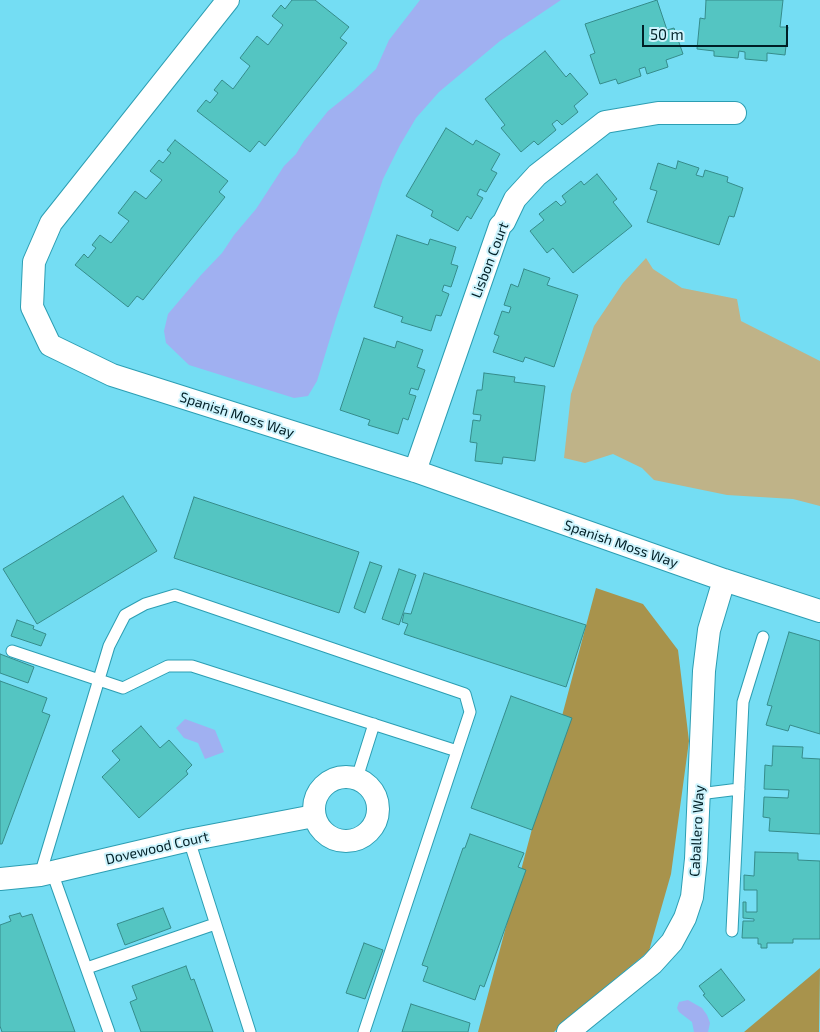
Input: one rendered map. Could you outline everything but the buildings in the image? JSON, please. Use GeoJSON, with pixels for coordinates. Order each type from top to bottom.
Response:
{"type":"FeatureCollection","features":[{"type":"Feature","properties":{"kind":"street","name":"Spanish Moss Way"},"geometry":{"type":"LineString","coordinates":[[228,0],[51,223],[34,262],[32,307],[50,345],[112,375],[415,471],[724,580],[820,611]]}},
{"type":"Feature","properties":{"kind":"street","name":"Lisbon Court"},"geometry":{"type":"LineString","coordinates":[[415,471],[500,226],[504,222],[515,199],[537,175],[605,122],[658,113],[735,113]]}},
{"type":"Feature","properties":{"kind":"street","name":"Caballero Way"},"geometry":{"type":"LineString","coordinates":[[568,1032],[652,964],[672,942],[685,918],[692,897],[696,859],[704,671],[709,630],[724,580]]}},
{"type":"Feature","properties":{"kind":"street"},"geometry":{"type":"LineString","coordinates":[[351,776],[356,778],[370,786],[376,795],[379,805],[378,816],[374,826],[367,834],[357,840],[346,842],[335,840],[318,826],[314,816],[315,800],[322,786],[331,780],[351,776]]}},
{"type":"Feature","properties":{"kind":"street","name":"Dovewood Court"},"geometry":{"type":"LineString","coordinates":[[0,879],[46,873],[189,840],[314,816]]}},
{"type":"Feature","properties":{"kind":"lane"},"geometry":{"type":"LineString","coordinates":[[109,1032],[87,968],[46,873],[109,646],[125,615],[145,604],[175,596],[465,694],[470,712],[364,1032]]}},
{"type":"Feature","properties":{"kind":"lane"},"geometry":{"type":"LineString","coordinates":[[732,931],[743,702],[763,637]]}},
{"type":"Feature","properties":{"kind":"lane"},"geometry":{"type":"LineString","coordinates":[[12,651],[123,688],[168,666],[192,666],[458,751]]}},
{"type":"Feature","properties":{"kind":"lane"},"geometry":{"type":"LineString","coordinates":[[356,778],[374,724]]}},
{"type":"Feature","properties":{"kind":"lane"},"geometry":{"type":"LineString","coordinates":[[699,794],[739,789]]}},
{"type":"Feature","properties":{"kind":"lane"},"geometry":{"type":"LineString","coordinates":[[189,840],[250,1032]]}},
{"type":"Feature","properties":{"kind":"lane"},"geometry":{"type":"LineString","coordinates":[[87,968],[215,924]]}},
{"type":"Feature","properties":{"kind":"shaded area"},"geometry":{"type":"Polygon","coordinates":[[[646,258],[653,269],[682,288],[737,299],[741,321],[820,361],[820,506],[793,499],[727,495],[654,480],[642,468],[613,454],[585,463],[564,458],[571,394],[594,326],[623,283],[646,258]]]}},
{"type":"Feature","properties":{"kind":"shaded area"},"geometry":{"type":"Polygon","coordinates":[[[596,588],[643,604],[678,650],[689,741],[671,874],[649,951],[569,1017],[554,1032],[478,1032],[596,588]]]}},
{"type":"Feature","properties":{"kind":"shaded area"},"geometry":{"type":"Polygon","coordinates":[[[820,968],[819,1032],[744,1032],[820,968]]]}},
{"type":"Feature","properties":{"kind":"water"},"geometry":{"type":"Polygon","coordinates":[[[420,0],[561,0],[500,41],[439,92],[416,118],[383,179],[317,381],[308,396],[294,398],[189,365],[166,343],[164,331],[168,314],[222,253],[234,235],[256,209],[284,166],[296,154],[328,111],[376,69],[389,40],[420,0]]]}},
{"type":"Feature","properties":{"kind":"water"},"geometry":{"type":"Polygon","coordinates":[[[185,719],[215,730],[224,752],[205,759],[198,743],[184,738],[176,728],[185,719]]]}},
{"type":"Feature","properties":{"kind":"water"},"geometry":{"type":"Polygon","coordinates":[[[688,1000],[702,1008],[707,1015],[710,1023],[708,1032],[694,1032],[692,1022],[679,1012],[677,1008],[679,1002],[688,1000]]]}}]}
